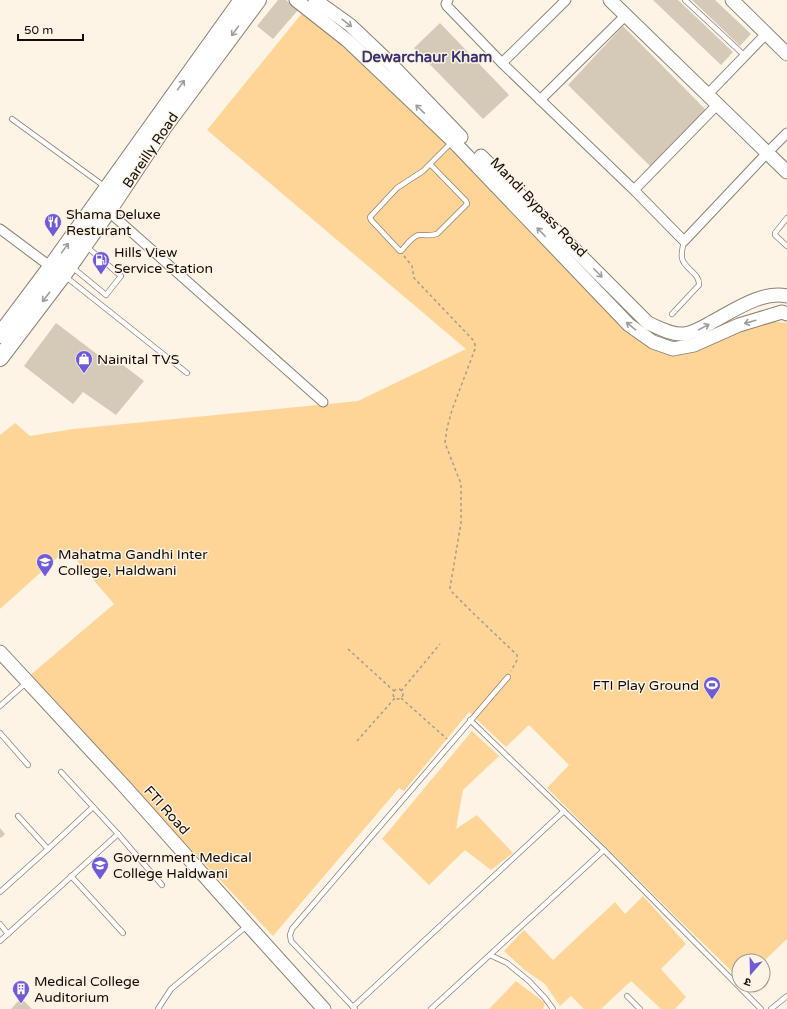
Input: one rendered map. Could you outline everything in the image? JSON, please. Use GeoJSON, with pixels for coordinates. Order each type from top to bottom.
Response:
{"type":"FeatureCollection","features":[{"type":"Feature","properties":{"kind":"highway","name":"Bareilly Road"},"geometry":{"type":"LineString","coordinates":[[0,358],[61,269],[107,188],[242,0]]}},
{"type":"Feature","properties":{"kind":"highway","name":"Bareilly Road"},"geometry":{"type":"LineString","coordinates":[[2,329],[84,245],[163,128],[258,0]]}},
{"type":"Feature","properties":{"kind":"main road","name":"Mandi Bypass Road"},"geometry":{"type":"LineString","coordinates":[[296,0],[348,41],[453,141],[629,325],[653,342],[673,348],[694,345],[739,325],[782,312],[787,314]]}},
{"type":"Feature","properties":{"kind":"main road","name":"Mandi Bypass Road"},"geometry":{"type":"LineString","coordinates":[[315,0],[350,26],[390,63],[509,185],[648,323],[665,331],[683,334],[697,330],[764,296],[780,294],[787,296]]}},
{"type":"Feature","properties":{"kind":"main road"},"geometry":{"type":"LineString","coordinates":[[610,0],[787,172]]}},
{"type":"Feature","properties":{"kind":"main road"},"geometry":{"type":"LineString","coordinates":[[732,0],[787,54]]}},
{"type":"Feature","properties":{"kind":"main road","name":"FTI Road"},"geometry":{"type":"LineString","coordinates":[[0,652],[125,787],[324,1009]]}},
{"type":"Feature","properties":{"kind":"street"},"geometry":{"type":"LineString","coordinates":[[502,63],[566,0]]}},
{"type":"Feature","properties":{"kind":"street"},"geometry":{"type":"LineString","coordinates":[[445,1],[447,6],[502,63],[634,190],[684,241],[787,133]]}},
{"type":"Feature","properties":{"kind":"street"},"geometry":{"type":"LineString","coordinates":[[540,100],[626,15]]}},
{"type":"Feature","properties":{"kind":"street"},"geometry":{"type":"LineString","coordinates":[[707,95],[767,34]]}},
{"type":"Feature","properties":{"kind":"street"},"geometry":{"type":"LineString","coordinates":[[634,190],[717,105]]}},
{"type":"Feature","properties":{"kind":"street"},"geometry":{"type":"LineString","coordinates":[[108,211],[323,402]]}},
{"type":"Feature","properties":{"kind":"street"},"geometry":{"type":"LineString","coordinates":[[0,229],[61,269]]}},
{"type":"Feature","properties":{"kind":"lane"},"geometry":{"type":"LineString","coordinates":[[685,0],[745,56]]}},
{"type":"Feature","properties":{"kind":"lane"},"geometry":{"type":"LineString","coordinates":[[12,119],[107,188]]}},
{"type":"Feature","properties":{"kind":"lane"},"geometry":{"type":"LineString","coordinates":[[430,164],[468,204],[436,234],[416,236],[400,251],[371,220],[370,217],[397,188],[422,171],[453,141]]}},
{"type":"Feature","properties":{"kind":"lane"},"geometry":{"type":"LineString","coordinates":[[787,218],[775,235],[787,246]]}},
{"type":"Feature","properties":{"kind":"lane"},"geometry":{"type":"LineString","coordinates":[[672,314],[699,285],[698,278],[682,258],[684,241]]}},
{"type":"Feature","properties":{"kind":"lane"},"geometry":{"type":"LineString","coordinates":[[61,269],[106,295],[121,276],[84,245]]}},
{"type":"Feature","properties":{"kind":"lane"},"geometry":{"type":"LineString","coordinates":[[61,269],[187,373]]}},
{"type":"Feature","properties":{"kind":"lane"},"geometry":{"type":"LineString","coordinates":[[508,677],[292,929],[290,935],[291,941],[354,1008],[564,811]]}},
{"type":"Feature","properties":{"kind":"lane"},"geometry":{"type":"LineString","coordinates":[[0,706],[28,682]]}},
{"type":"Feature","properties":{"kind":"lane"},"geometry":{"type":"LineString","coordinates":[[470,720],[604,850],[761,1009]]}},
{"type":"Feature","properties":{"kind":"lane"},"geometry":{"type":"LineString","coordinates":[[0,733],[28,765]]}},
{"type":"Feature","properties":{"kind":"lane"},"geometry":{"type":"LineString","coordinates":[[61,772],[162,885]]}},
{"type":"Feature","properties":{"kind":"lane"},"geometry":{"type":"LineString","coordinates":[[0,892],[93,807]]}},
{"type":"Feature","properties":{"kind":"lane"},"geometry":{"type":"LineString","coordinates":[[18,816],[48,849]]}},
{"type":"Feature","properties":{"kind":"lane"},"geometry":{"type":"LineString","coordinates":[[0,941],[118,834]]}},
{"type":"Feature","properties":{"kind":"lane"},"geometry":{"type":"LineString","coordinates":[[431,1009],[604,850]]}},
{"type":"Feature","properties":{"kind":"lane"},"geometry":{"type":"LineString","coordinates":[[71,876],[122,933]]}},
{"type":"Feature","properties":{"kind":"lane"},"geometry":{"type":"LineString","coordinates":[[0,924],[8,934]]}},
{"type":"Feature","properties":{"kind":"lane"},"geometry":{"type":"LineString","coordinates":[[158,1009],[171,989],[248,925]]}},
{"type":"Feature","properties":{"kind":"lane"},"geometry":{"type":"LineString","coordinates":[[490,955],[507,963],[534,987],[551,1008]]}},
{"type":"Feature","properties":{"kind":"lane"},"geometry":{"type":"LineString","coordinates":[[627,996],[640,1009]]}},
{"type":"Feature","properties":{"kind":"lane"},"geometry":{"type":"LineString","coordinates":[[771,1009],[787,996]]}},
{"type":"Feature","properties":{"kind":"path"},"geometry":{"type":"LineString","coordinates":[[401,251],[412,266],[414,278],[474,341],[475,345],[452,410],[445,443],[461,484],[461,523],[450,588],[473,614],[517,655],[517,660],[508,677]]}},
{"type":"Feature","properties":{"kind":"path"},"geometry":{"type":"LineString","coordinates":[[401,691],[440,644]]}},
{"type":"Feature","properties":{"kind":"path"},"geometry":{"type":"LineString","coordinates":[[348,649],[394,691],[401,691]]}},
{"type":"Feature","properties":{"kind":"path"},"geometry":{"type":"LineString","coordinates":[[394,691],[393,696],[395,698]]}},
{"type":"Feature","properties":{"kind":"path"},"geometry":{"type":"LineString","coordinates":[[401,691],[403,696],[401,698]]}},
{"type":"Feature","properties":{"kind":"path"},"geometry":{"type":"LineString","coordinates":[[357,741],[395,698],[401,698],[451,743]]}},
{"type":"Feature","properties":{"kind":"shaded area"},"geometry":{"type":"Polygon","coordinates":[[[307,7],[413,108],[641,340],[684,353],[768,321],[787,323],[787,939],[771,954],[771,953],[731,953],[731,970],[547,788],[569,765],[529,725],[506,747],[469,712],[404,791],[399,788],[273,936],[28,677],[114,604],[67,549],[0,609],[0,435],[15,423],[30,436],[73,429],[358,401],[466,349],[207,130],[307,7]]]}},
{"type":"Feature","properties":{"kind":"shaded area"},"geometry":{"type":"Polygon","coordinates":[[[472,731],[499,756],[463,790],[456,829],[477,815],[513,853],[491,870],[465,850],[429,885],[382,839],[472,731]]]}},
{"type":"Feature","properties":{"kind":"shaded area"},"geometry":{"type":"Polygon","coordinates":[[[643,896],[686,944],[661,969],[686,997],[675,1009],[661,1009],[631,981],[601,1009],[584,1009],[571,996],[560,1006],[545,984],[526,971],[504,951],[524,930],[553,960],[615,902],[625,914],[643,896]]]}},
{"type":"Feature","properties":{"kind":"shaded area"},"geometry":{"type":"Polygon","coordinates":[[[516,981],[545,1003],[543,1009],[489,1009],[516,981]]]}},
{"type":"Feature","properties":{"kind":"building"},"geometry":{"type":"Polygon","coordinates":[[[278,0],[286,0],[298,10],[273,39],[257,26],[278,0]]]}},
{"type":"Feature","properties":{"kind":"building"},"geometry":{"type":"Polygon","coordinates":[[[653,0],[678,0],[733,52],[721,65],[653,0]]]}},
{"type":"Feature","properties":{"kind":"building"},"geometry":{"type":"Polygon","coordinates":[[[692,0],[715,0],[751,34],[740,46],[692,0]]]}},
{"type":"Feature","properties":{"kind":"building"},"geometry":{"type":"Polygon","coordinates":[[[440,23],[509,95],[483,119],[414,48],[440,23]]]}},
{"type":"Feature","properties":{"kind":"building"},"geometry":{"type":"Polygon","coordinates":[[[623,26],[706,110],[651,167],[568,85],[623,26]]]}},
{"type":"Feature","properties":{"kind":"building","name":"Nainital TVS"},"geometry":{"type":"Polygon","coordinates":[[[56,323],[106,361],[110,355],[144,381],[116,415],[83,392],[73,404],[24,366],[56,323]]]}},
{"type":"Feature","properties":{"kind":"building"},"geometry":{"type":"Polygon","coordinates":[[[0,828],[5,834],[1,838],[0,837],[0,828]]]}},
{"type":"Feature","properties":{"kind":"building","name":"Medical College Auditorium"},"geometry":{"type":"Polygon","coordinates":[[[21,998],[32,1009],[11,1009],[21,998]]]}},
{"type":"Feature","properties":{"kind":"place","name":"Shama Deluxe Resturant"},"geometry":{"type":"Point","coordinates":[53,237]}},
{"type":"Feature","properties":{"kind":"place","name":"Hills View Service Station"},"geometry":{"type":"Point","coordinates":[101,275]}},
{"type":"Feature","properties":{"kind":"place","name":"Nainital TVS"},"geometry":{"type":"Point","coordinates":[84,374]}},
{"type":"Feature","properties":{"kind":"place","name":"Mahatma Gandhi Inter College, Haldwani"},"geometry":{"type":"Point","coordinates":[45,577]}},
{"type":"Feature","properties":{"kind":"place","name":"FTI Play Ground"},"geometry":{"type":"Point","coordinates":[712,700]}},
{"type":"Feature","properties":{"kind":"place","name":"Government Medical College Haldwani"},"geometry":{"type":"Point","coordinates":[100,880]}},
{"type":"Feature","properties":{"kind":"place","name":"Medical College Auditorium"},"geometry":{"type":"Point","coordinates":[21,1004]}},
{"type":"Feature","properties":{"kind":"district","name":"Dewarchaur Kham"},"geometry":{"type":"Point","coordinates":[427,57]}}]}
